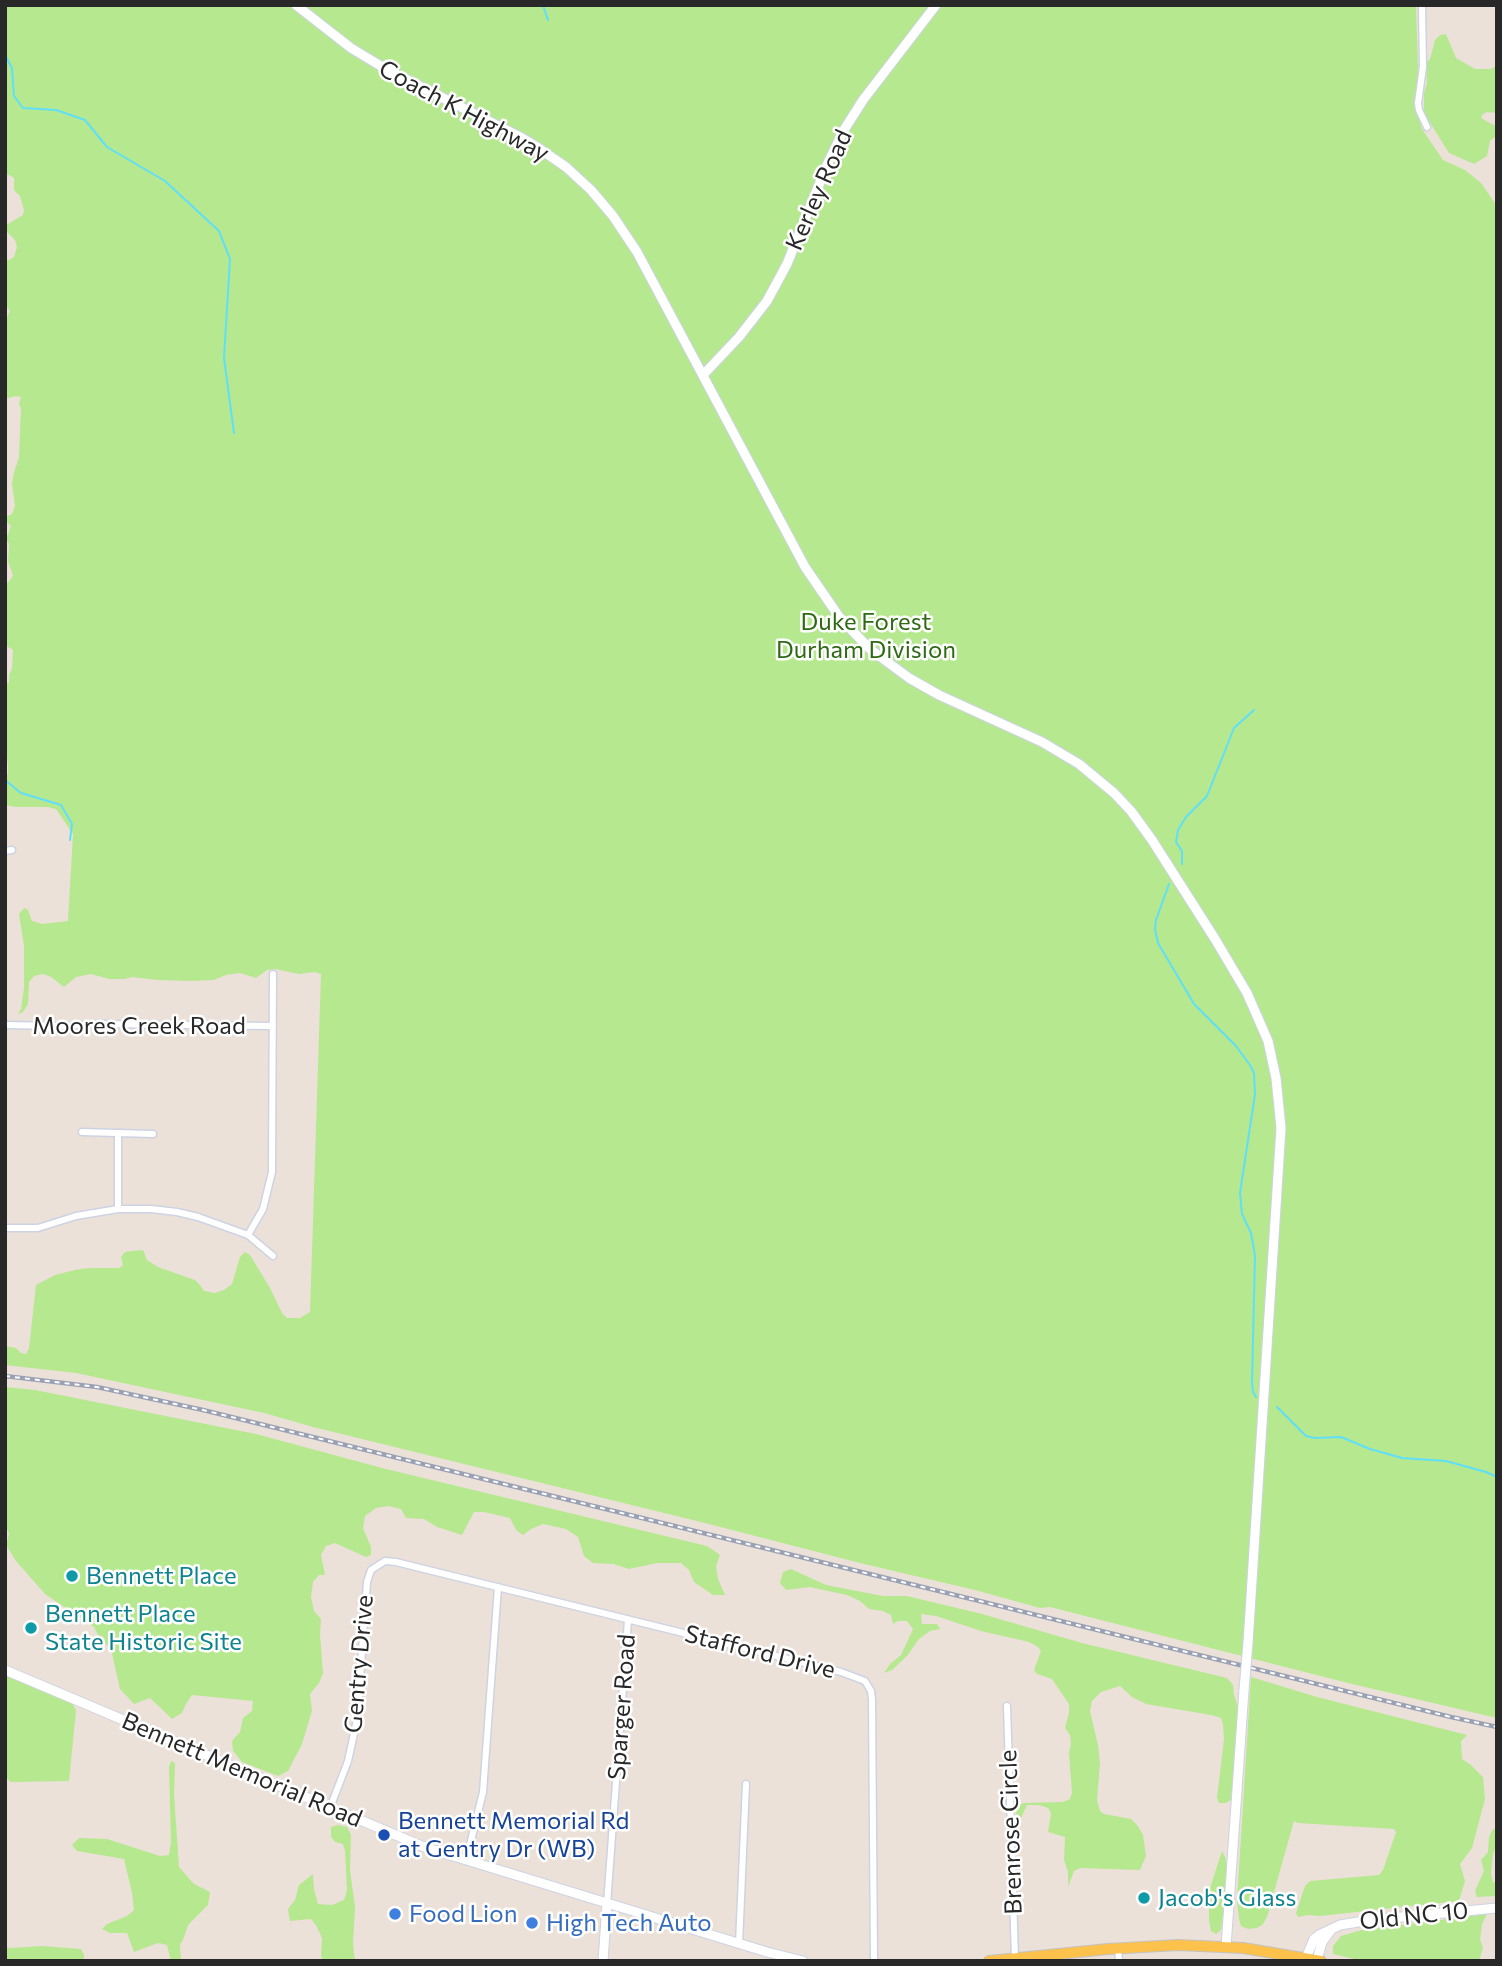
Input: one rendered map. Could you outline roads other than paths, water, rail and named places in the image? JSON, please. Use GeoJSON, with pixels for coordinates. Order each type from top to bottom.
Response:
{"type":"FeatureCollection","features":[{"type":"Feature","properties":{"kind":"main road"},"geometry":{"type":"LineString","coordinates":[[989,1961],[1178,1945],[1226,1947],[1319,1960]]}},
{"type":"Feature","properties":{"kind":"street","name":"Coach K Highway"},"geometry":{"type":"LineString","coordinates":[[296,5],[343,42],[384,68],[522,138],[566,167],[579,179],[603,204],[637,252],[805,567],[845,624],[870,649],[909,678],[1042,742],[1079,764],[1114,793],[1153,840],[1247,993],[1263,1027],[1276,1078],[1281,1139],[1226,1947]]}},
{"type":"Feature","properties":{"kind":"street","name":"Kerley Road"},"geometry":{"type":"LineString","coordinates":[[703,374],[739,337],[767,300],[787,264],[844,130],[863,100],[936,5]]}},
{"type":"Feature","properties":{"kind":"street"},"geometry":{"type":"LineString","coordinates":[[1422,5],[1423,67],[1418,103],[1427,127]]}},
{"type":"Feature","properties":{"kind":"street"},"geometry":{"type":"LineString","coordinates":[[248,1235],[262,1209],[272,1172],[274,974]]}},
{"type":"Feature","properties":{"kind":"street","name":"Moores Creek Road"},"geometry":{"type":"LineString","coordinates":[[5,1025],[274,1026]]}},
{"type":"Feature","properties":{"kind":"street"},"geometry":{"type":"LineString","coordinates":[[82,1132],[153,1133]]}},
{"type":"Feature","properties":{"kind":"street"},"geometry":{"type":"LineString","coordinates":[[118,1133],[118,1209]]}},
{"type":"Feature","properties":{"kind":"street"},"geometry":{"type":"LineString","coordinates":[[5,1228],[37,1228],[76,1216],[118,1209],[151,1209],[198,1217],[248,1235],[273,1256]]}},
{"type":"Feature","properties":{"kind":"street","name":"Stafford Drive"},"geometry":{"type":"LineString","coordinates":[[380,1563],[396,1562],[842,1672],[859,1677],[869,1685],[872,1699],[874,1961]]}},
{"type":"Feature","properties":{"kind":"street","name":"Gentry Drive"},"geometry":{"type":"LineString","coordinates":[[330,1808],[353,1741],[358,1709],[366,1591],[372,1570],[380,1563]]}},
{"type":"Feature","properties":{"kind":"street"},"geometry":{"type":"LineString","coordinates":[[466,1861],[483,1792],[498,1587]]}},
{"type":"Feature","properties":{"kind":"street","name":"Sparger Road"},"geometry":{"type":"LineString","coordinates":[[603,1961],[628,1620]]}},
{"type":"Feature","properties":{"kind":"street","name":"Bennett Memorial Road"},"geometry":{"type":"LineString","coordinates":[[5,1670],[396,1836],[466,1861],[803,1961]]}},
{"type":"Feature","properties":{"kind":"street","name":"Brenrose Circle"},"geometry":{"type":"LineString","coordinates":[[1007,1706],[1012,1959]]}},
{"type":"Feature","properties":{"kind":"street"},"geometry":{"type":"LineString","coordinates":[[739,1944],[746,1784]]}},
{"type":"Feature","properties":{"kind":"street","name":"Old NC 10"},"geometry":{"type":"LineString","coordinates":[[1332,1928],[1350,1923],[1497,1908]]}},
{"type":"Feature","properties":{"kind":"street"},"geometry":{"type":"LineString","coordinates":[[1306,1958],[1314,1939],[1332,1928]]}},
{"type":"Feature","properties":{"kind":"street"},"geometry":{"type":"LineString","coordinates":[[1319,1960],[1322,1942],[1332,1928]]}},
{"type":"Feature","properties":{"kind":"street"},"geometry":{"type":"LineString","coordinates":[[1118,1948],[1119,1961]]}},
{"type":"Feature","properties":{"kind":"waterway"},"geometry":{"type":"LineString","coordinates":[[543,5],[548,20]]}},
{"type":"Feature","properties":{"kind":"waterway"},"geometry":{"type":"LineString","coordinates":[[5,55],[12,68],[14,96],[23,108],[56,110],[85,120],[107,147],[165,181],[219,231],[230,259],[224,358],[234,433]]}},
{"type":"Feature","properties":{"kind":"waterway"},"geometry":{"type":"LineString","coordinates":[[1182,864],[1182,851],[1176,842],[1178,830],[1186,817],[1207,796],[1234,728],[1254,710]]}},
{"type":"Feature","properties":{"kind":"waterway"},"geometry":{"type":"LineString","coordinates":[[5,780],[21,793],[61,805],[72,824],[70,840]]}},
{"type":"Feature","properties":{"kind":"waterway"},"geometry":{"type":"LineString","coordinates":[[1169,884],[1156,920],[1158,943],[1194,1004],[1236,1046],[1254,1073],[1255,1094],[1240,1193],[1242,1214],[1251,1233],[1255,1256],[1252,1383],[1256,1397]]}},
{"type":"Feature","properties":{"kind":"waterway"},"geometry":{"type":"LineString","coordinates":[[1277,1407],[1306,1436],[1341,1437],[1402,1458],[1446,1461],[1497,1477]]}},
{"type":"Feature","properties":{"kind":"railway"},"geometry":{"type":"LineString","coordinates":[[5,1376],[97,1387],[203,1410],[1497,1727]]}},
{"type":"Feature","properties":{"kind":"place","name":"Bennett Place"},"geometry":{"type":"Point","coordinates":[72,1576]}},
{"type":"Feature","properties":{"kind":"place","name":"Bennett Place State Historic Site"},"geometry":{"type":"Point","coordinates":[31,1628]}},
{"type":"Feature","properties":{"kind":"place","name":"Bennett Memorial Rd at Gentry Dr (WB)"},"geometry":{"type":"Point","coordinates":[384,1835]}},
{"type":"Feature","properties":{"kind":"place","name":"Jacob's Glass"},"geometry":{"type":"Point","coordinates":[1144,1898]}},
{"type":"Feature","properties":{"kind":"place","name":"Food Lion"},"geometry":{"type":"Point","coordinates":[395,1914]}},
{"type":"Feature","properties":{"kind":"place","name":"High Tech Auto"},"geometry":{"type":"Point","coordinates":[532,1923]}},
{"type":"Feature","properties":{"kind":"park label","name":"Duke Forest Durham Division"},"geometry":{"type":"Point","coordinates":[866,636]}}]}
